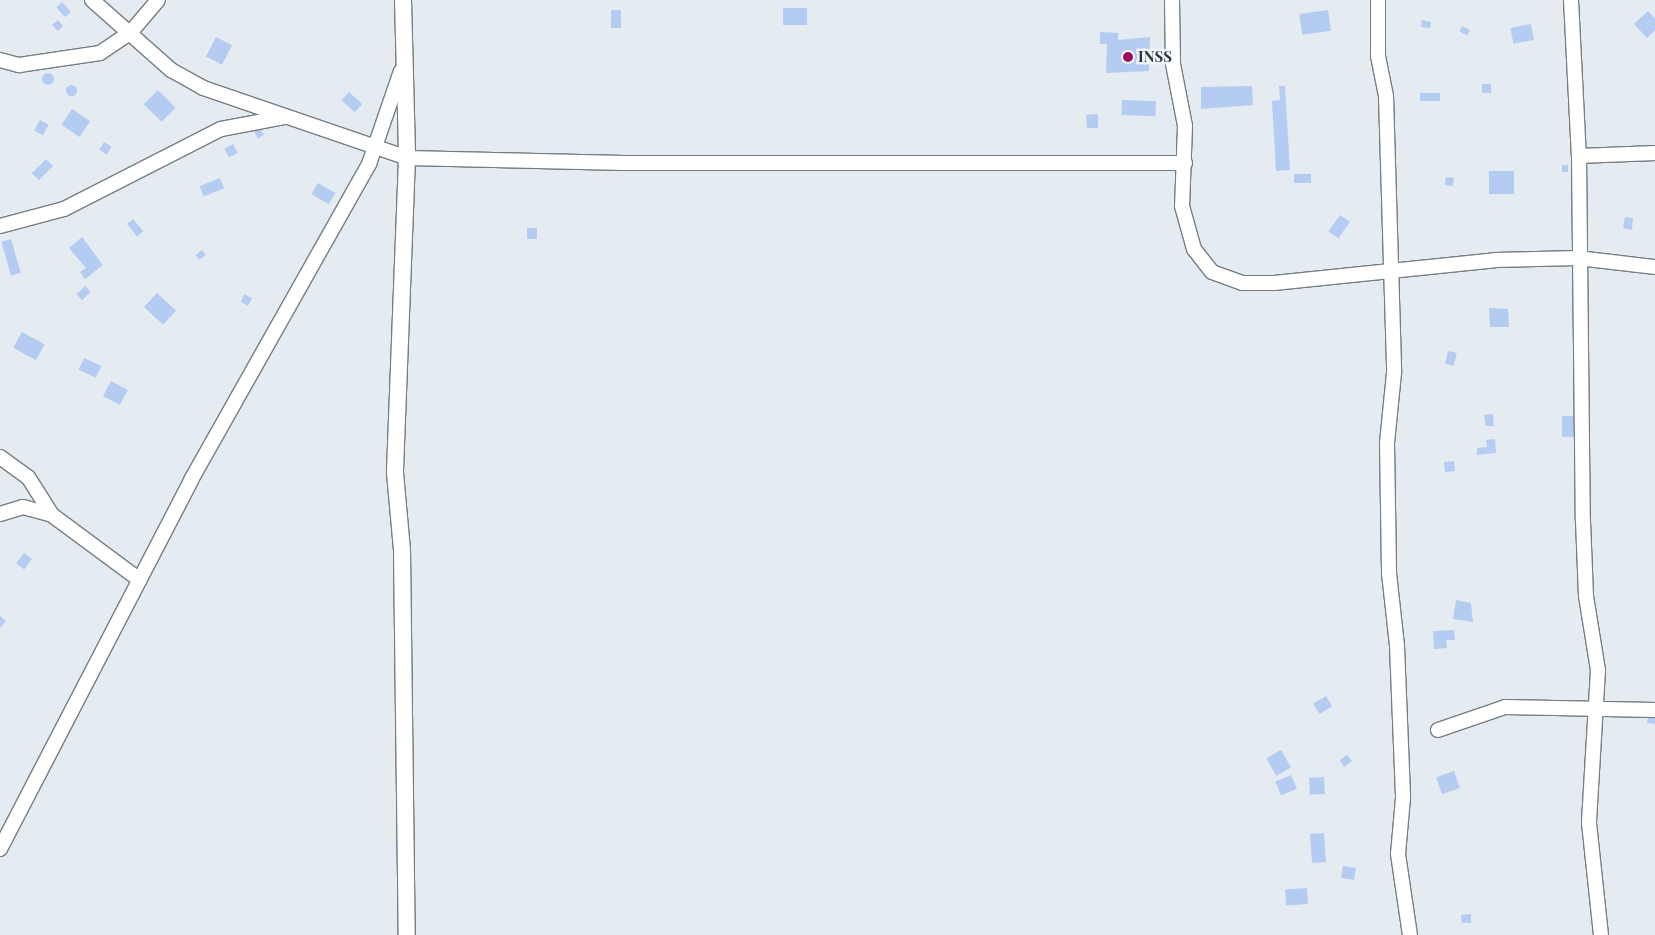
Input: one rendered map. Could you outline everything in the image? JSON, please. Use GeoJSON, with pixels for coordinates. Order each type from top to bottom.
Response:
{"type":"FeatureCollection","features":[{"type":"Feature","properties":{"kind":"street"},"geometry":{"type":"LineString","coordinates":[[92,0],[170,70],[203,88],[295,116],[373,149],[407,158],[624,163],[1185,163]]}},
{"type":"Feature","properties":{"kind":"street"},"geometry":{"type":"LineString","coordinates":[[0,60],[19,64],[91,56],[130,33],[158,0]]}},
{"type":"Feature","properties":{"kind":"street"},"geometry":{"type":"LineString","coordinates":[[403,0],[401,71],[407,158],[395,473],[401,530],[407,935]]}},
{"type":"Feature","properties":{"kind":"street"},"geometry":{"type":"LineString","coordinates":[[1172,0],[1173,64],[1185,126],[1185,163],[1180,186],[1188,233],[1194,250],[1212,272],[1242,283],[1274,283],[1389,270],[1578,258],[1655,266]]}},
{"type":"Feature","properties":{"kind":"street"},"geometry":{"type":"LineString","coordinates":[[1378,0],[1378,56],[1386,96],[1389,270],[1394,373],[1387,443],[1388,573],[1397,646],[1403,798],[1398,854],[1410,935]]}},
{"type":"Feature","properties":{"kind":"street"},"geometry":{"type":"LineString","coordinates":[[1571,0],[1579,156],[1578,258],[1583,521],[1598,708],[1588,778],[1589,823],[1601,935]]}},
{"type":"Feature","properties":{"kind":"street"},"geometry":{"type":"LineString","coordinates":[[0,849],[140,580],[373,149],[401,71]]}},
{"type":"Feature","properties":{"kind":"street"},"geometry":{"type":"LineString","coordinates":[[0,226],[64,209],[221,130],[256,119],[295,116]]}},
{"type":"Feature","properties":{"kind":"street"},"geometry":{"type":"LineString","coordinates":[[1579,156],[1655,153]]}},
{"type":"Feature","properties":{"kind":"street"},"geometry":{"type":"LineString","coordinates":[[0,457],[28,477],[52,515]]}},
{"type":"Feature","properties":{"kind":"street"},"geometry":{"type":"LineString","coordinates":[[0,514],[23,507],[52,515],[140,580]]}},
{"type":"Feature","properties":{"kind":"street"},"geometry":{"type":"LineString","coordinates":[[1438,730],[1505,707],[1655,710]]}},
{"type":"Feature","properties":{"kind":"building"},"geometry":{"type":"Polygon","coordinates":[[[62,2],[71,12],[65,17],[56,7],[62,2]]]}},
{"type":"Feature","properties":{"kind":"building"},"geometry":{"type":"Polygon","coordinates":[[[783,8],[807,8],[807,25],[783,25],[783,8]]]}},
{"type":"Feature","properties":{"kind":"building"},"geometry":{"type":"Polygon","coordinates":[[[611,10],[621,10],[621,28],[611,28],[611,10]]]}},
{"type":"Feature","properties":{"kind":"building"},"geometry":{"type":"Polygon","coordinates":[[[1328,10],[1331,31],[1302,35],[1299,14],[1328,10]]]}},
{"type":"Feature","properties":{"kind":"building"},"geometry":{"type":"Polygon","coordinates":[[[1648,11],[1655,19],[1655,30],[1647,38],[1634,24],[1648,11]]]}},
{"type":"Feature","properties":{"kind":"building"},"geometry":{"type":"Polygon","coordinates":[[[58,20],[63,26],[58,31],[52,25],[58,20]]]}},
{"type":"Feature","properties":{"kind":"building"},"geometry":{"type":"Polygon","coordinates":[[[1422,20],[1431,22],[1430,28],[1421,27],[1422,20]]]}},
{"type":"Feature","properties":{"kind":"building"},"geometry":{"type":"Polygon","coordinates":[[[1531,24],[1534,40],[1513,44],[1510,28],[1531,24]]]}},
{"type":"Feature","properties":{"kind":"building"},"geometry":{"type":"Polygon","coordinates":[[[1462,26],[1470,30],[1467,35],[1459,31],[1462,26]]]}},
{"type":"Feature","properties":{"kind":"building"},"geometry":{"type":"Polygon","coordinates":[[[1100,32],[1118,33],[1118,40],[1150,37],[1149,71],[1106,73],[1107,44],[1100,44],[1100,32]]]}},
{"type":"Feature","properties":{"kind":"building"},"geometry":{"type":"Polygon","coordinates":[[[216,37],[232,45],[222,65],[206,57],[216,37]]]}},
{"type":"Feature","properties":{"kind":"building"},"geometry":{"type":"Polygon","coordinates":[[[48,73],[54,79],[48,85],[42,79],[48,73]]]}},
{"type":"Feature","properties":{"kind":"building"},"geometry":{"type":"Polygon","coordinates":[[[1482,84],[1491,84],[1491,93],[1482,93],[1482,84]]]}},
{"type":"Feature","properties":{"kind":"building"},"geometry":{"type":"Polygon","coordinates":[[[69,85],[73,85],[76,90],[75,94],[69,95],[66,92],[66,88],[69,85]]]}},
{"type":"Feature","properties":{"kind":"building"},"geometry":{"type":"Polygon","coordinates":[[[1252,86],[1253,105],[1201,109],[1201,87],[1252,86]]]}},
{"type":"Feature","properties":{"kind":"building"},"geometry":{"type":"Polygon","coordinates":[[[1279,86],[1285,86],[1290,170],[1276,171],[1272,101],[1280,100],[1279,86]]]}},
{"type":"Feature","properties":{"kind":"building"},"geometry":{"type":"Polygon","coordinates":[[[158,90],[176,108],[162,122],[144,104],[158,90]]]}},
{"type":"Feature","properties":{"kind":"building"},"geometry":{"type":"Polygon","coordinates":[[[349,92],[362,104],[355,112],[341,100],[349,92]]]}},
{"type":"Feature","properties":{"kind":"building"},"geometry":{"type":"Polygon","coordinates":[[[1420,93],[1440,93],[1440,101],[1420,101],[1420,93]]]}},
{"type":"Feature","properties":{"kind":"building"},"geometry":{"type":"Polygon","coordinates":[[[1122,100],[1156,101],[1155,116],[1121,115],[1122,100]]]}},
{"type":"Feature","properties":{"kind":"building"},"geometry":{"type":"Polygon","coordinates":[[[72,109],[90,121],[80,137],[61,125],[72,109]]]}},
{"type":"Feature","properties":{"kind":"building"},"geometry":{"type":"Polygon","coordinates":[[[1098,114],[1098,128],[1087,128],[1086,115],[1098,114]]]}},
{"type":"Feature","properties":{"kind":"building"},"geometry":{"type":"Polygon","coordinates":[[[40,120],[49,125],[43,135],[34,130],[40,120]]]}},
{"type":"Feature","properties":{"kind":"building"},"geometry":{"type":"Polygon","coordinates":[[[260,128],[264,135],[258,138],[254,132],[260,128]]]}},
{"type":"Feature","properties":{"kind":"building"},"geometry":{"type":"Polygon","coordinates":[[[104,142],[112,147],[107,154],[99,150],[104,142]]]}},
{"type":"Feature","properties":{"kind":"building"},"geometry":{"type":"Polygon","coordinates":[[[233,144],[238,153],[229,158],[224,149],[233,144]]]}},
{"type":"Feature","properties":{"kind":"building"},"geometry":{"type":"Polygon","coordinates":[[[46,159],[53,166],[39,180],[32,173],[46,159]]]}},
{"type":"Feature","properties":{"kind":"building"},"geometry":{"type":"Polygon","coordinates":[[[1562,165],[1568,165],[1568,172],[1562,172],[1562,165]]]}},
{"type":"Feature","properties":{"kind":"building"},"geometry":{"type":"Polygon","coordinates":[[[1489,171],[1514,171],[1514,194],[1489,194],[1489,171]]]}},
{"type":"Feature","properties":{"kind":"building"},"geometry":{"type":"Polygon","coordinates":[[[1294,174],[1311,174],[1311,183],[1294,183],[1294,174]]]}},
{"type":"Feature","properties":{"kind":"building"},"geometry":{"type":"Polygon","coordinates":[[[1446,177],[1454,178],[1453,186],[1445,185],[1446,177]]]}},
{"type":"Feature","properties":{"kind":"building"},"geometry":{"type":"Polygon","coordinates":[[[220,178],[224,188],[204,196],[200,186],[220,178]]]}},
{"type":"Feature","properties":{"kind":"building"},"geometry":{"type":"Polygon","coordinates":[[[318,183],[335,193],[329,204],[312,194],[318,183]]]}},
{"type":"Feature","properties":{"kind":"building"},"geometry":{"type":"Polygon","coordinates":[[[1340,215],[1350,222],[1338,238],[1329,231],[1340,215]]]}},
{"type":"Feature","properties":{"kind":"building"},"geometry":{"type":"Polygon","coordinates":[[[1625,217],[1633,218],[1632,230],[1623,228],[1625,217]]]}},
{"type":"Feature","properties":{"kind":"building"},"geometry":{"type":"Polygon","coordinates":[[[133,219],[143,231],[137,236],[127,224],[133,219]]]}},
{"type":"Feature","properties":{"kind":"building"},"geometry":{"type":"Polygon","coordinates":[[[527,228],[537,228],[537,239],[527,239],[527,228]]]}},
{"type":"Feature","properties":{"kind":"building"},"geometry":{"type":"Polygon","coordinates":[[[82,237],[103,265],[85,279],[80,272],[86,268],[69,248],[82,237]]]}},
{"type":"Feature","properties":{"kind":"building"},"geometry":{"type":"Polygon","coordinates":[[[11,239],[21,273],[11,275],[1,242],[11,239]]]}},
{"type":"Feature","properties":{"kind":"building"},"geometry":{"type":"Polygon","coordinates":[[[202,250],[206,255],[200,260],[196,255],[202,250]]]}},
{"type":"Feature","properties":{"kind":"building"},"geometry":{"type":"Polygon","coordinates":[[[85,286],[91,292],[82,300],[77,294],[85,286]]]}},
{"type":"Feature","properties":{"kind":"building"},"geometry":{"type":"Polygon","coordinates":[[[157,293],[176,311],[163,325],[144,307],[157,293]]]}},
{"type":"Feature","properties":{"kind":"building"},"geometry":{"type":"Polygon","coordinates":[[[244,294],[252,298],[248,306],[241,302],[244,294]]]}},
{"type":"Feature","properties":{"kind":"building"},"geometry":{"type":"Polygon","coordinates":[[[1489,308],[1508,309],[1509,327],[1490,327],[1489,308]]]}},
{"type":"Feature","properties":{"kind":"building"},"geometry":{"type":"Polygon","coordinates":[[[22,332],[45,345],[36,360],[13,348],[22,332]]]}},
{"type":"Feature","properties":{"kind":"building"},"geometry":{"type":"Polygon","coordinates":[[[1448,351],[1457,353],[1454,366],[1445,364],[1448,351]]]}},
{"type":"Feature","properties":{"kind":"building"},"geometry":{"type":"Polygon","coordinates":[[[84,358],[101,366],[96,378],[79,370],[84,358]]]}},
{"type":"Feature","properties":{"kind":"building"},"geometry":{"type":"Polygon","coordinates":[[[111,381],[128,390],[120,405],[103,396],[111,381]]]}},
{"type":"Feature","properties":{"kind":"building"},"geometry":{"type":"Polygon","coordinates":[[[1493,414],[1494,426],[1486,426],[1484,415],[1493,414]]]}},
{"type":"Feature","properties":{"kind":"building"},"geometry":{"type":"Polygon","coordinates":[[[1562,416],[1574,416],[1574,437],[1562,437],[1562,416]]]}},
{"type":"Feature","properties":{"kind":"building"},"geometry":{"type":"Polygon","coordinates":[[[1495,439],[1496,453],[1477,455],[1477,448],[1487,447],[1486,440],[1495,439]]]}},
{"type":"Feature","properties":{"kind":"building"},"geometry":{"type":"Polygon","coordinates":[[[1454,461],[1455,471],[1445,472],[1444,462],[1454,461]]]}},
{"type":"Feature","properties":{"kind":"building"},"geometry":{"type":"Polygon","coordinates":[[[24,553],[32,559],[24,569],[16,563],[24,553]]]}},
{"type":"Feature","properties":{"kind":"building"},"geometry":{"type":"Polygon","coordinates":[[[1456,600],[1471,603],[1473,622],[1453,619],[1456,600]]]}},
{"type":"Feature","properties":{"kind":"building"},"geometry":{"type":"Polygon","coordinates":[[[0,616],[6,621],[0,628],[0,616]]]}},
{"type":"Feature","properties":{"kind":"building"},"geometry":{"type":"Polygon","coordinates":[[[1454,630],[1455,640],[1446,640],[1447,648],[1434,649],[1433,631],[1454,630]]]}},
{"type":"Feature","properties":{"kind":"building"},"geometry":{"type":"Polygon","coordinates":[[[1326,696],[1332,706],[1319,714],[1313,704],[1326,696]]]}},
{"type":"Feature","properties":{"kind":"building"},"geometry":{"type":"Polygon","coordinates":[[[1649,713],[1655,714],[1655,724],[1647,723],[1649,713]]]}},
{"type":"Feature","properties":{"kind":"building"},"geometry":{"type":"Polygon","coordinates":[[[1281,750],[1291,767],[1276,776],[1266,758],[1281,750]]]}},
{"type":"Feature","properties":{"kind":"building"},"geometry":{"type":"Polygon","coordinates":[[[1347,755],[1352,761],[1344,767],[1340,760],[1347,755]]]}},
{"type":"Feature","properties":{"kind":"building"},"geometry":{"type":"Polygon","coordinates":[[[1454,771],[1460,788],[1442,794],[1436,777],[1454,771]]]}},
{"type":"Feature","properties":{"kind":"building"},"geometry":{"type":"Polygon","coordinates":[[[1291,775],[1297,789],[1281,795],[1275,782],[1291,775]]]}},
{"type":"Feature","properties":{"kind":"building"},"geometry":{"type":"Polygon","coordinates":[[[1324,777],[1325,794],[1310,795],[1309,778],[1324,777]]]}},
{"type":"Feature","properties":{"kind":"building"},"geometry":{"type":"Polygon","coordinates":[[[1324,833],[1326,862],[1312,863],[1310,834],[1324,833]]]}},
{"type":"Feature","properties":{"kind":"building"},"geometry":{"type":"Polygon","coordinates":[[[1343,866],[1356,868],[1354,880],[1341,878],[1343,866]]]}},
{"type":"Feature","properties":{"kind":"building"},"geometry":{"type":"Polygon","coordinates":[[[1307,888],[1308,904],[1286,905],[1285,890],[1307,888]]]}},
{"type":"Feature","properties":{"kind":"building"},"geometry":{"type":"Polygon","coordinates":[[[1471,914],[1471,923],[1462,923],[1461,915],[1471,914]]]}},
{"type":"Feature","properties":{"kind":"place","name":"INSS"},"geometry":{"type":"Point","coordinates":[1128,57]}}]}
